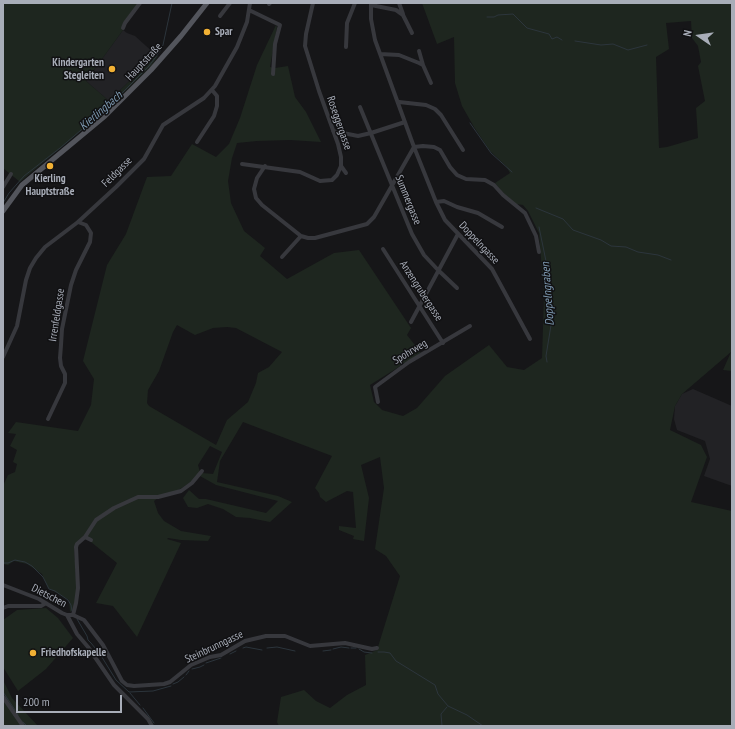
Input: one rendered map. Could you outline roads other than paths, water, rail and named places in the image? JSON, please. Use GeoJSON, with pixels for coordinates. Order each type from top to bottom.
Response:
{"type":"FeatureCollection","features":[{"type":"Feature","properties":{"kind":"main road","name":"Hauptstraße"},"geometry":{"type":"LineString","coordinates":[[3,211],[22,185],[104,116],[151,70],[181,36],[207,3]]}},
{"type":"Feature","properties":{"kind":"street"},"geometry":{"type":"LineString","coordinates":[[123,28],[140,3]]}},
{"type":"Feature","properties":{"kind":"street"},"geometry":{"type":"LineString","coordinates":[[220,16],[230,3]]}},
{"type":"Feature","properties":{"kind":"street","name":"Feldgasse"},"geometry":{"type":"LineString","coordinates":[[3,357],[17,326],[26,280],[30,268],[36,258],[45,247],[78,222],[144,159],[163,125],[204,98],[212,90],[237,47],[247,22],[250,3]]}},
{"type":"Feature","properties":{"kind":"street","name":"Roseggergasse"},"geometry":{"type":"LineString","coordinates":[[242,164],[300,172],[320,181],[332,180],[337,175],[341,166],[341,157],[318,91],[305,46],[306,34],[313,3]]}},
{"type":"Feature","properties":{"kind":"street"},"geometry":{"type":"LineString","coordinates":[[346,47],[347,23],[355,3]]}},
{"type":"Feature","properties":{"kind":"street"},"geometry":{"type":"LineString","coordinates":[[399,3],[412,33]]}},
{"type":"Feature","properties":{"kind":"street","name":"Doppelngasse"},"geometry":{"type":"LineString","coordinates":[[403,15],[396,10],[371,4],[375,40],[399,102],[414,147],[436,202],[445,220],[492,269],[530,339]]}},
{"type":"Feature","properties":{"kind":"street"},"geometry":{"type":"LineString","coordinates":[[249,10],[280,25],[275,44],[273,74]]}},
{"type":"Feature","properties":{"kind":"street"},"geometry":{"type":"LineString","coordinates":[[419,51],[431,83]]}},
{"type":"Feature","properties":{"kind":"street"},"geometry":{"type":"LineString","coordinates":[[380,54],[399,55],[423,65]]}},
{"type":"Feature","properties":{"kind":"street"},"geometry":{"type":"LineString","coordinates":[[197,142],[214,116],[217,106],[217,96],[212,90]]}},
{"type":"Feature","properties":{"kind":"street"},"geometry":{"type":"LineString","coordinates":[[399,102],[426,105],[435,109],[441,115],[463,150]]}},
{"type":"Feature","properties":{"kind":"street","name":"Summergasse"},"geometry":{"type":"LineString","coordinates":[[360,107],[372,133],[412,234],[424,255],[457,288]]}},
{"type":"Feature","properties":{"kind":"street"},"geometry":{"type":"LineString","coordinates":[[333,131],[358,136],[405,122]]}},
{"type":"Feature","properties":{"kind":"street"},"geometry":{"type":"LineString","coordinates":[[265,166],[257,178],[254,188],[256,198],[262,205],[301,236],[315,238],[367,224],[374,217],[414,147],[434,147],[440,150],[450,167],[457,175],[466,179],[485,180],[494,185],[503,195],[525,213],[536,236],[539,252]]}},
{"type":"Feature","properties":{"kind":"street"},"geometry":{"type":"LineString","coordinates":[[341,166],[346,173]]}},
{"type":"Feature","properties":{"kind":"street"},"geometry":{"type":"LineString","coordinates":[[3,188],[11,174]]}},
{"type":"Feature","properties":{"kind":"street","name":"Doppelngasse"},"geometry":{"type":"LineString","coordinates":[[436,202],[444,201],[457,207],[478,213],[502,227]]}},
{"type":"Feature","properties":{"kind":"street","name":"Irrenfeldgasse"},"geometry":{"type":"LineString","coordinates":[[48,419],[65,383],[65,374],[61,366],[60,358],[62,329],[71,285],[76,270],[90,242],[91,233],[86,225],[78,222]]}},
{"type":"Feature","properties":{"kind":"street"},"geometry":{"type":"LineString","coordinates":[[411,322],[458,234]]}},
{"type":"Feature","properties":{"kind":"street"},"geometry":{"type":"LineString","coordinates":[[282,257],[301,236]]}},
{"type":"Feature","properties":{"kind":"street","name":"Anzengrubergasse"},"geometry":{"type":"LineString","coordinates":[[382,249],[443,343]]}},
{"type":"Feature","properties":{"kind":"street","name":"Spohrweg"},"geometry":{"type":"LineString","coordinates":[[378,402],[375,387],[409,362],[470,326]]}},
{"type":"Feature","properties":{"kind":"street"},"geometry":{"type":"LineString","coordinates":[[68,615],[73,614],[78,588],[76,547],[77,544],[85,537],[96,520],[114,508],[138,497],[158,497],[181,491],[192,483],[202,471]]}},
{"type":"Feature","properties":{"kind":"street"},"geometry":{"type":"LineString","coordinates":[[128,502],[134,504]]}},
{"type":"Feature","properties":{"kind":"street"},"geometry":{"type":"LineString","coordinates":[[85,537],[91,540]]}},
{"type":"Feature","properties":{"kind":"street","name":"Dietschen"},"geometry":{"type":"LineString","coordinates":[[3,585],[39,599],[68,615],[77,634],[88,646],[114,685],[148,719],[152,726]]}},
{"type":"Feature","properties":{"kind":"street"},"geometry":{"type":"LineString","coordinates":[[3,608],[8,606],[41,606],[46,603]]}},
{"type":"Feature","properties":{"kind":"street","name":"Steinbrunngasse"},"geometry":{"type":"LineString","coordinates":[[73,614],[84,620],[103,645],[122,681],[127,685],[134,686],[164,684],[170,682],[191,665],[210,657],[221,655],[245,641],[266,636],[285,636],[310,646],[345,643],[372,649],[377,648]]}},
{"type":"Feature","properties":{"kind":"street"},"geometry":{"type":"LineString","coordinates":[[3,696],[23,726]]}},
{"type":"Feature","properties":{"kind":"waterway","name":"Kierlingbach"},"geometry":{"type":"LineString","coordinates":[[3,203],[9,193],[24,176],[60,148],[108,107],[149,66],[163,45],[172,3]]}},
{"type":"Feature","properties":{"kind":"waterway"},"geometry":{"type":"LineString","coordinates":[[487,17],[513,14],[527,28],[549,34],[552,39],[557,37],[562,40]]}},
{"type":"Feature","properties":{"kind":"waterway"},"geometry":{"type":"LineString","coordinates":[[575,41],[601,45],[613,44],[628,50],[647,45]]}},
{"type":"Feature","properties":{"kind":"waterway","name":"Doppelngraben"},"geometry":{"type":"LineString","coordinates":[[470,123],[491,153],[512,172]]}},
{"type":"Feature","properties":{"kind":"waterway"},"geometry":{"type":"LineString","coordinates":[[536,208],[563,219],[573,230],[601,240],[611,246],[626,247],[638,252],[658,255],[671,260]]}},
{"type":"Feature","properties":{"kind":"waterway","name":"Doppelngraben"},"geometry":{"type":"LineString","coordinates":[[539,227],[547,266],[549,304],[552,319],[546,356],[547,362]]}},
{"type":"Feature","properties":{"kind":"waterway"},"geometry":{"type":"LineString","coordinates":[[3,563],[8,563],[15,560],[25,562],[32,566],[43,577],[49,589],[55,591],[68,600],[72,611]]}},
{"type":"Feature","properties":{"kind":"waterway"},"geometry":{"type":"LineString","coordinates":[[77,619],[88,640],[100,654],[116,680],[129,692],[153,691],[171,686]]}},
{"type":"Feature","properties":{"kind":"waterway"},"geometry":{"type":"LineString","coordinates":[[243,648],[246,647],[262,650]]}},
{"type":"Feature","properties":{"kind":"waterway"},"geometry":{"type":"LineString","coordinates":[[267,648],[277,647],[295,651]]}},
{"type":"Feature","properties":{"kind":"waterway"},"geometry":{"type":"LineString","coordinates":[[333,649],[341,647],[349,648]]}},
{"type":"Feature","properties":{"kind":"waterway"},"geometry":{"type":"LineString","coordinates":[[351,648],[356,648]]}},
{"type":"Feature","properties":{"kind":"waterway"},"geometry":{"type":"LineString","coordinates":[[359,649],[364,652],[372,653]]}},
{"type":"Feature","properties":{"kind":"waterway"},"geometry":{"type":"LineString","coordinates":[[323,651],[331,650]]}},
{"type":"Feature","properties":{"kind":"waterway"},"geometry":{"type":"LineString","coordinates":[[230,654],[236,651]]}},
{"type":"Feature","properties":{"kind":"waterway"},"geometry":{"type":"LineString","coordinates":[[378,652],[390,653],[396,661],[435,685],[438,694],[448,706],[467,715],[483,726]]}},
{"type":"Feature","properties":{"kind":"waterway"},"geometry":{"type":"LineString","coordinates":[[206,663],[221,658]]}},
{"type":"Feature","properties":{"kind":"waterway"},"geometry":{"type":"LineString","coordinates":[[192,669],[204,665]]}},
{"type":"Feature","properties":{"kind":"waterway"},"geometry":{"type":"LineString","coordinates":[[186,675],[189,671]]}},
{"type":"Feature","properties":{"kind":"waterway"},"geometry":{"type":"LineString","coordinates":[[173,684],[184,677]]}},
{"type":"Feature","properties":{"kind":"waterway"},"geometry":{"type":"LineString","coordinates":[[3,692],[15,710]]}},
{"type":"Feature","properties":{"kind":"waterway"},"geometry":{"type":"LineString","coordinates":[[130,693],[140,705]]}},
{"type":"Feature","properties":{"kind":"waterway"},"geometry":{"type":"LineString","coordinates":[[442,726],[441,714],[447,707]]}},
{"type":"Feature","properties":{"kind":"waterway"},"geometry":{"type":"LineString","coordinates":[[143,708],[154,723]]}},
{"type":"Feature","properties":{"kind":"waterway"},"geometry":{"type":"LineString","coordinates":[[23,722],[27,726]]}},
{"type":"Feature","properties":{"kind":"place","name":"Spar"},"geometry":{"type":"Point","coordinates":[207,32]}},
{"type":"Feature","properties":{"kind":"place","name":"Kindergarten Stegleiten"},"geometry":{"type":"Point","coordinates":[112,69]}},
{"type":"Feature","properties":{"kind":"place","name":"Kierling Hauptstraße"},"geometry":{"type":"Point","coordinates":[50,166]}},
{"type":"Feature","properties":{"kind":"place","name":"Friedhofskapelle"},"geometry":{"type":"Point","coordinates":[33,653]}}]}
